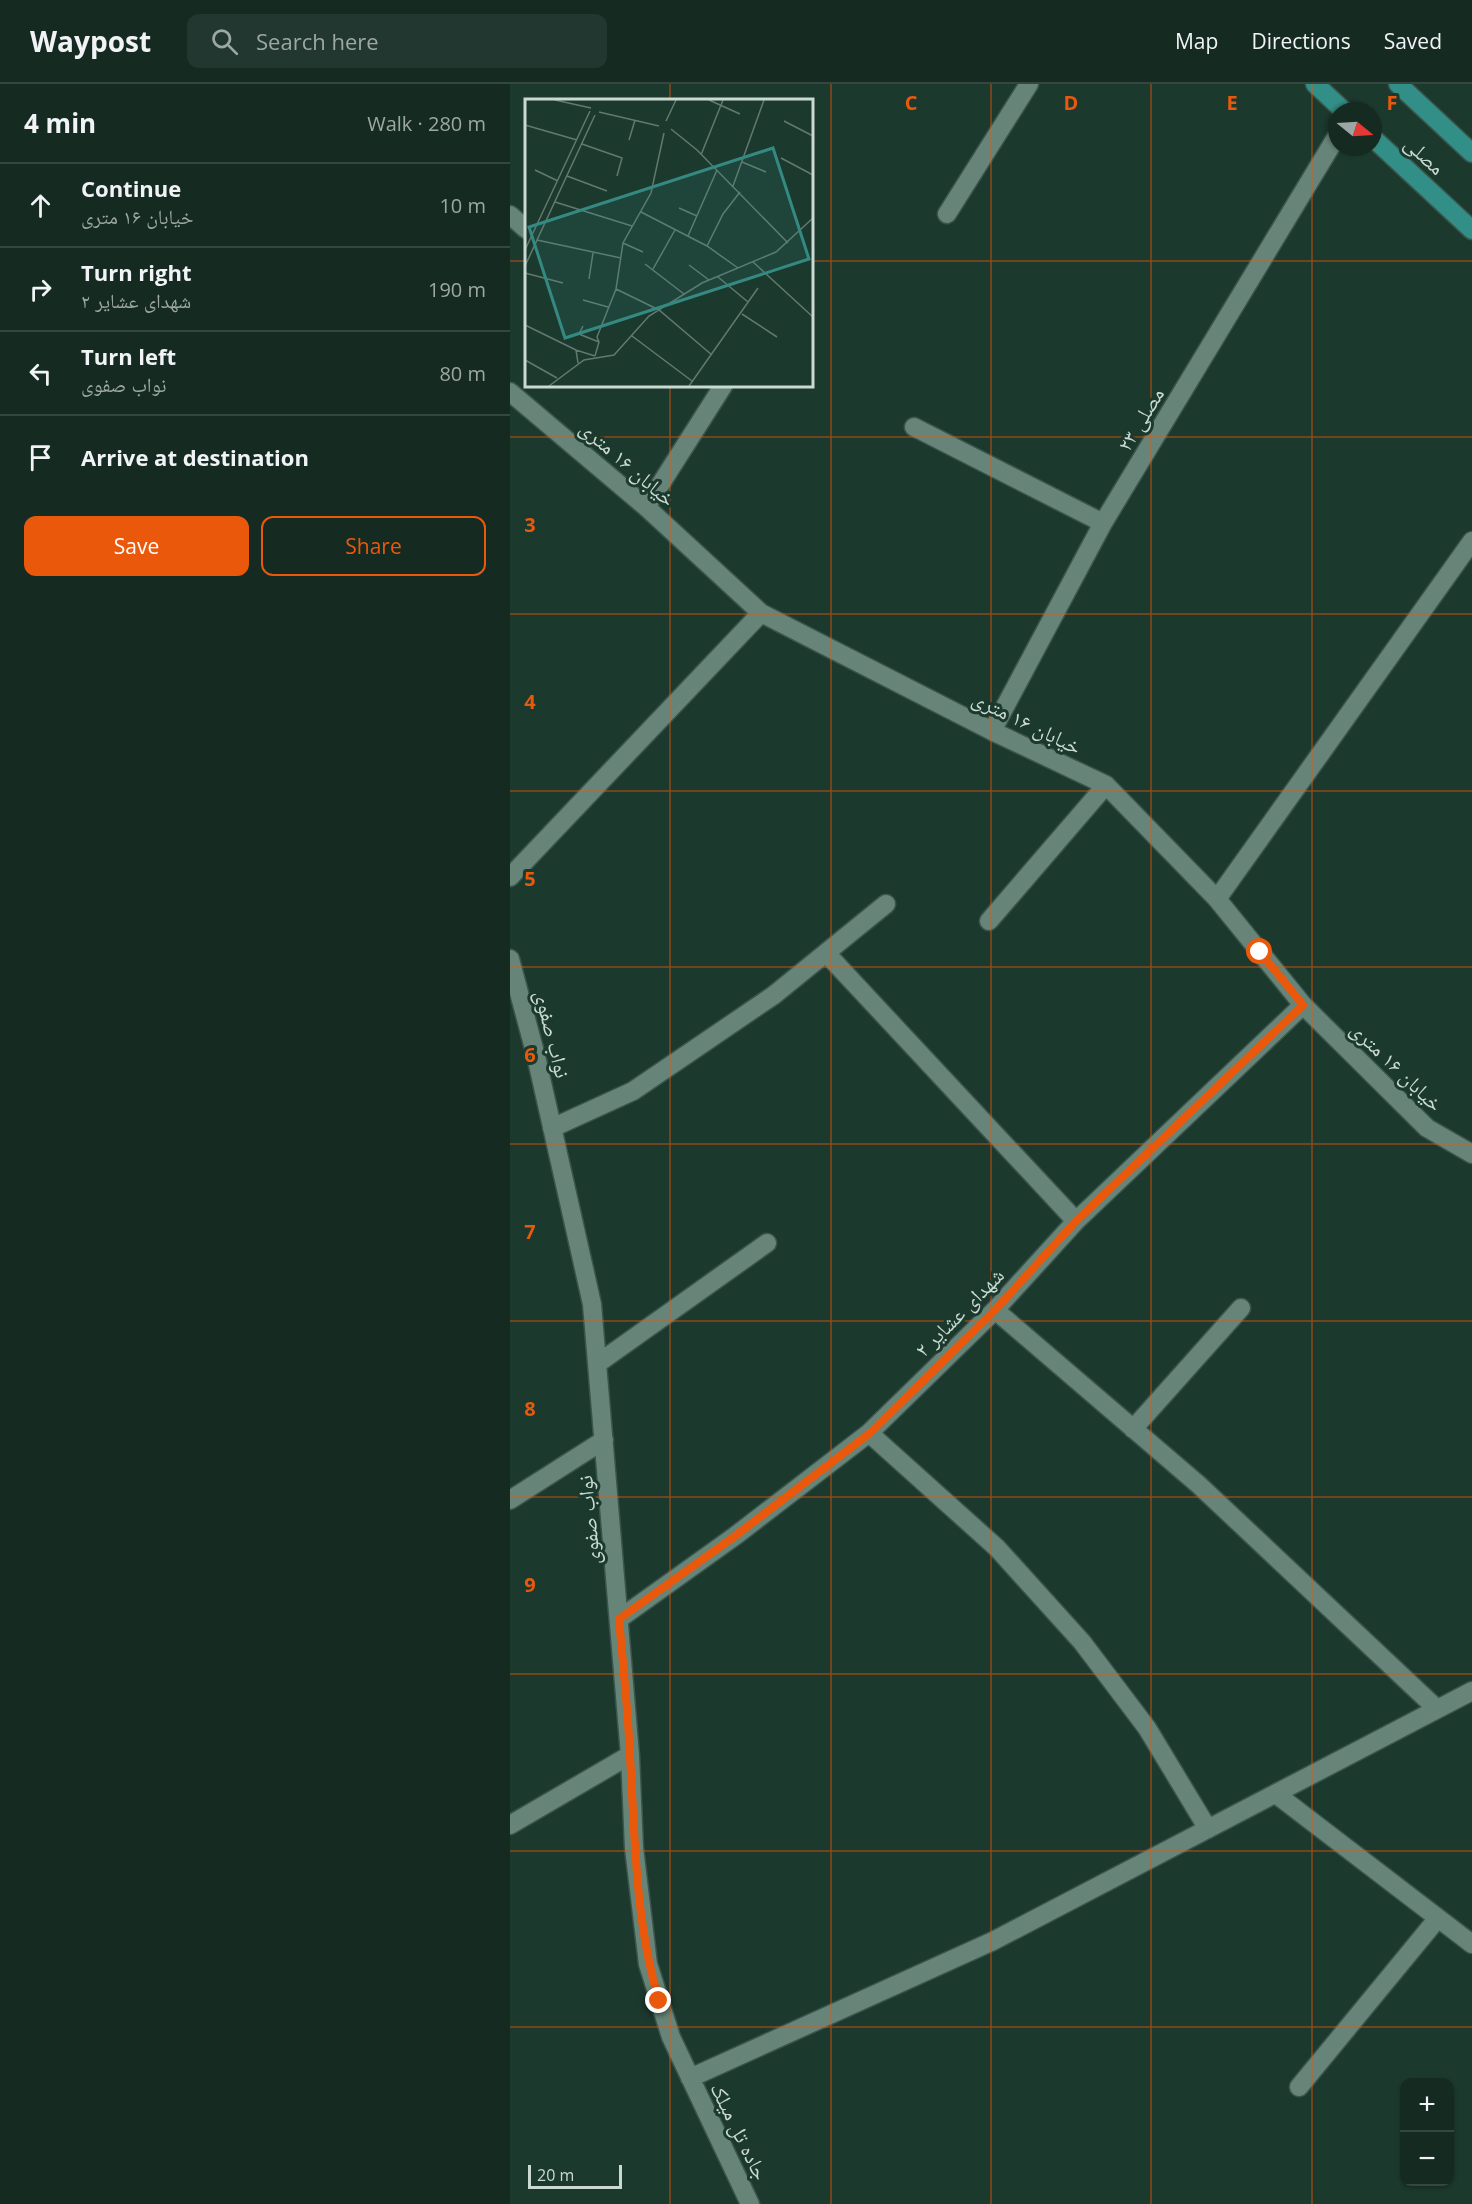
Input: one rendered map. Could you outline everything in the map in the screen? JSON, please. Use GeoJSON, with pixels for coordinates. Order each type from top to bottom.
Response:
{"type":"FeatureCollection","features":[{"type":"Feature","properties":{"kind":"main road"},"geometry":{"type":"LineString","coordinates":[[1315,84],[1334,102]]}},
{"type":"Feature","properties":{"kind":"main road","name":"مصلی"},"geometry":{"type":"LineString","coordinates":[[1398,84],[1472,153]]}},
{"type":"Feature","properties":{"kind":"main road","name":"مصلی"},"geometry":{"type":"LineString","coordinates":[[1382,146],[1472,230]]}},
{"type":"Feature","properties":{"kind":"street"},"geometry":{"type":"LineString","coordinates":[[946,214],[1029,84]]}},
{"type":"Feature","properties":{"kind":"street","name":"مصلی ۲۳"},"geometry":{"type":"LineString","coordinates":[[992,731],[1103,523],[1328,151]]}},
{"type":"Feature","properties":{"kind":"street"},"geometry":{"type":"LineString","coordinates":[[510,215],[525,228]]}},
{"type":"Feature","properties":{"kind":"street"},"geometry":{"type":"LineString","coordinates":[[646,507],[722,387]]}},
{"type":"Feature","properties":{"kind":"street","name":"خیابان ۱۶ متری"},"geometry":{"type":"LineString","coordinates":[[510,393],[646,507],[760,613],[992,731],[1106,785],[1216,899],[1303,1005],[1427,1128],[1472,1154]]}},
{"type":"Feature","properties":{"kind":"street"},"geometry":{"type":"LineString","coordinates":[[914,428],[1103,523]]}},
{"type":"Feature","properties":{"kind":"street"},"geometry":{"type":"LineString","coordinates":[[1216,899],[1472,541]]}},
{"type":"Feature","properties":{"kind":"street"},"geometry":{"type":"LineString","coordinates":[[510,877],[760,613]]}},
{"type":"Feature","properties":{"kind":"street"},"geometry":{"type":"LineString","coordinates":[[989,921],[1106,785]]}},
{"type":"Feature","properties":{"kind":"street"},"geometry":{"type":"LineString","coordinates":[[552,1128],[633,1091],[774,995],[886,904]]}},
{"type":"Feature","properties":{"kind":"street"},"geometry":{"type":"LineString","coordinates":[[826,952],[1076,1221]]}},
{"type":"Feature","properties":{"kind":"street","name":"نواب صفوی"},"geometry":{"type":"LineString","coordinates":[[510,958],[592,1304],[630,1755],[634,1848],[648,1964],[671,2037],[690,2078]]}},
{"type":"Feature","properties":{"kind":"street","name":"شهدای عشایر ۲"},"geometry":{"type":"LineString","coordinates":[[619,1619],[735,1536],[870,1433],[995,1310],[1076,1221],[1303,1005]]}},
{"type":"Feature","properties":{"kind":"street"},"geometry":{"type":"LineString","coordinates":[[597,1364],[767,1243]]}},
{"type":"Feature","properties":{"kind":"street"},"geometry":{"type":"LineString","coordinates":[[1133,1429],[1241,1308]]}},
{"type":"Feature","properties":{"kind":"street"},"geometry":{"type":"LineString","coordinates":[[995,1310],[1199,1485],[1437,1709]]}},
{"type":"Feature","properties":{"kind":"street"},"geometry":{"type":"LineString","coordinates":[[870,1433],[997,1548],[1082,1642],[1147,1728],[1208,1829]]}},
{"type":"Feature","properties":{"kind":"street"},"geometry":{"type":"LineString","coordinates":[[510,1500],[604,1440]]}},
{"type":"Feature","properties":{"kind":"street"},"geometry":{"type":"LineString","coordinates":[[690,2078],[993,1941],[1472,1691]]}},
{"type":"Feature","properties":{"kind":"street"},"geometry":{"type":"LineString","coordinates":[[510,1825],[630,1755]]}},
{"type":"Feature","properties":{"kind":"street"},"geometry":{"type":"LineString","coordinates":[[1276,1794],[1472,1944]]}},
{"type":"Feature","properties":{"kind":"street"},"geometry":{"type":"LineString","coordinates":[[1299,2087],[1438,1918]]}},
{"type":"Feature","properties":{"kind":"street","name":"جاده تل میلک"},"geometry":{"type":"LineString","coordinates":[[690,2078],[750,2204]]}},
{"type":"Feature","properties":{"kind":"route"},"geometry":{"type":"LineString","coordinates":[[659,2001],[648,1964],[634,1848],[630,1755],[619,1619],[735,1536],[870,1433],[995,1310],[1076,1221],[1303,1005],[1260,952]]}}]}
